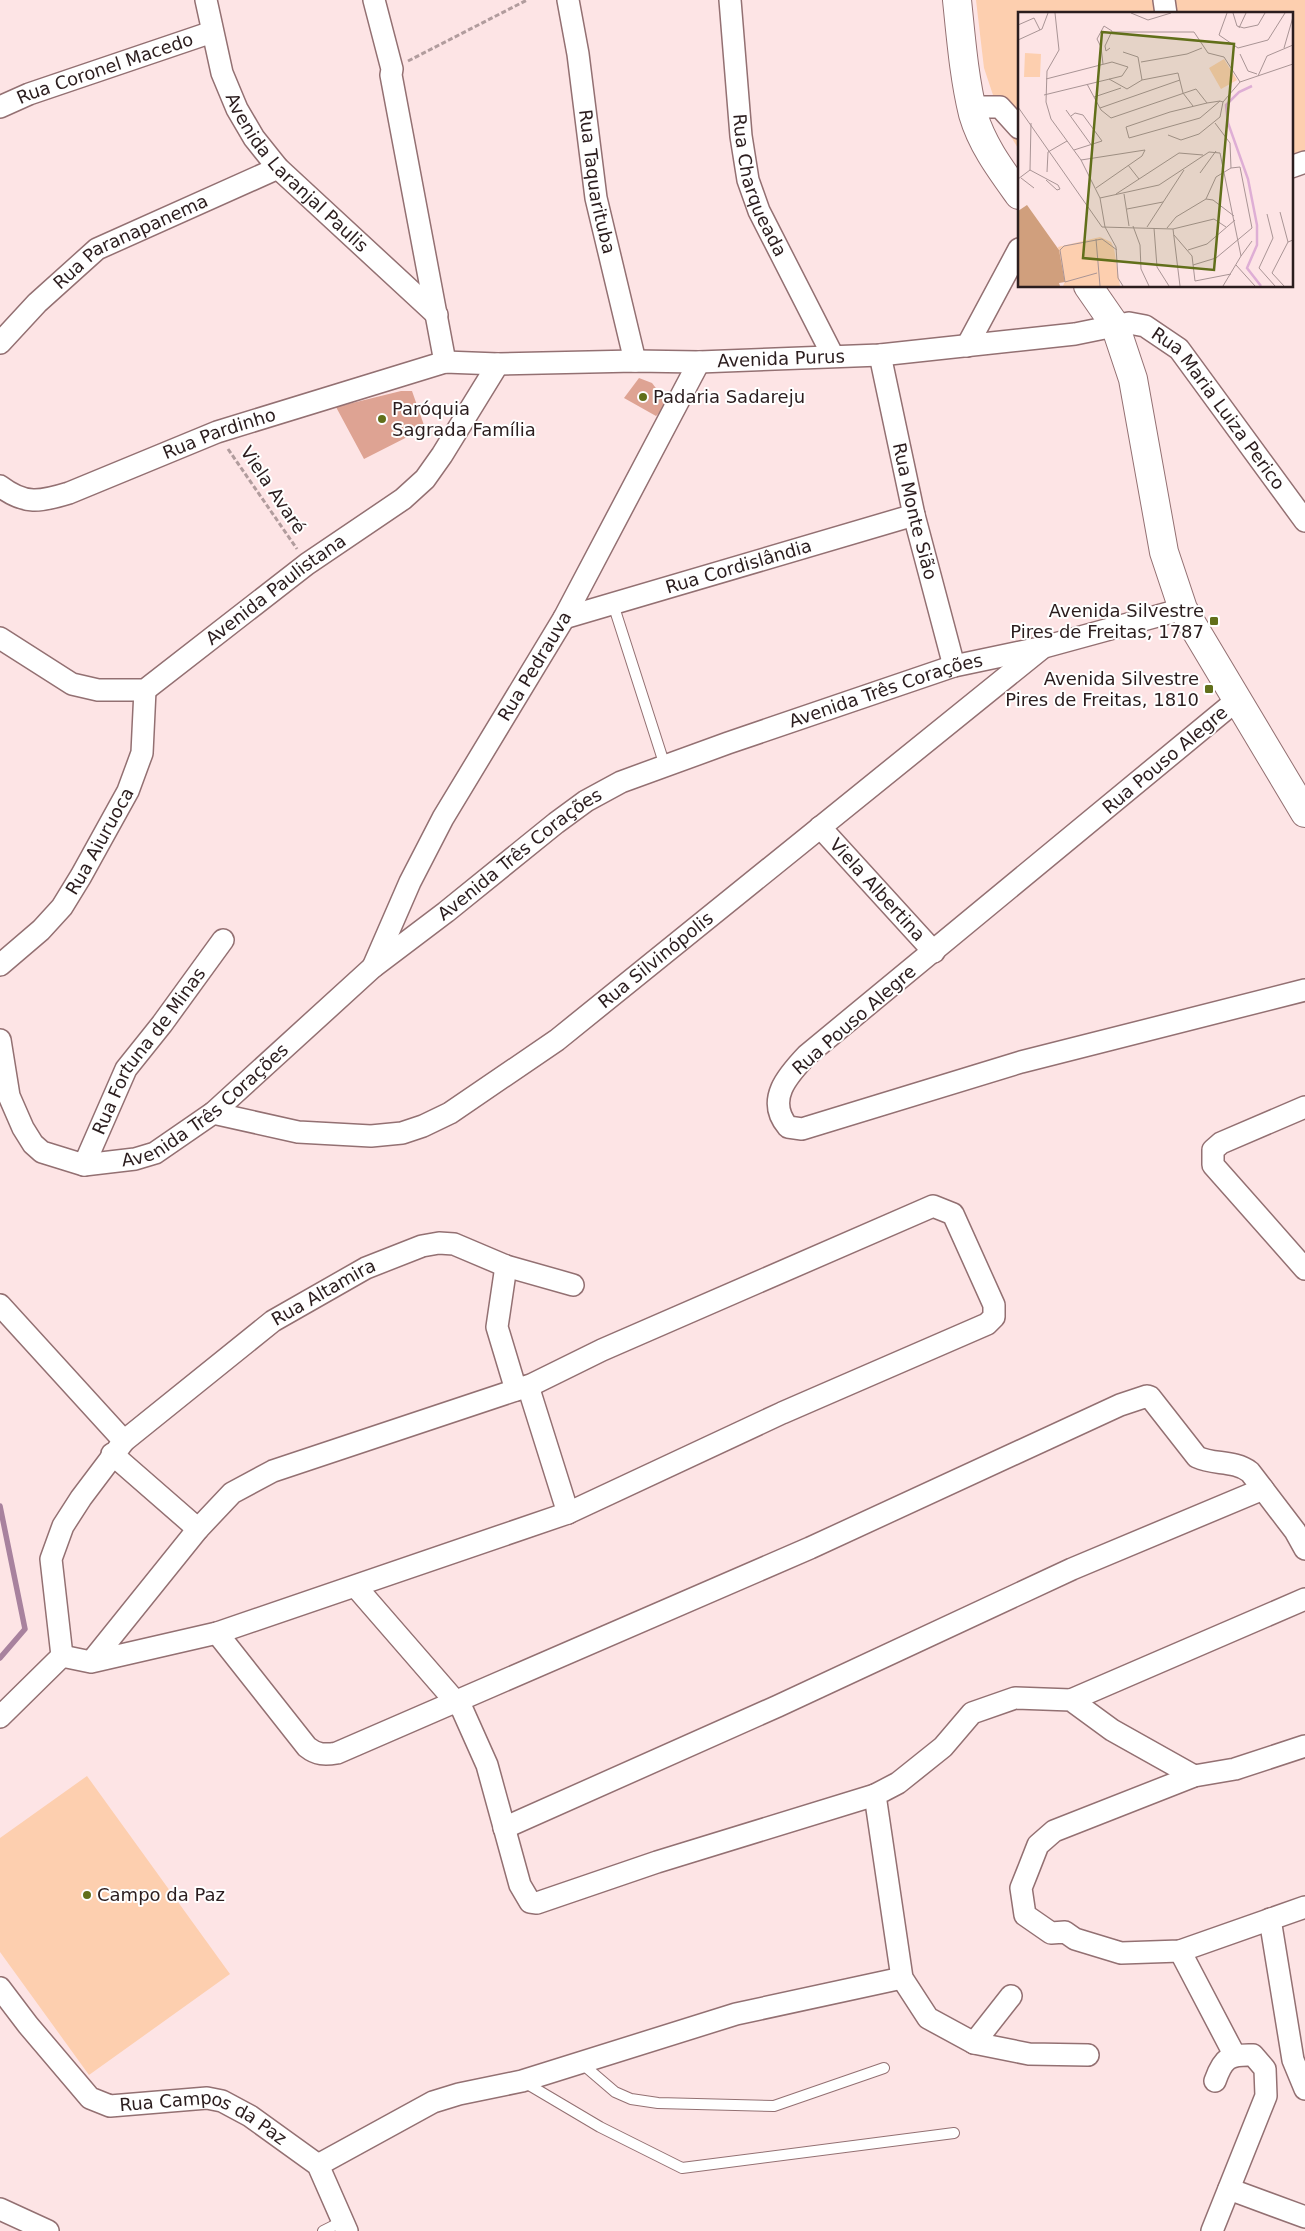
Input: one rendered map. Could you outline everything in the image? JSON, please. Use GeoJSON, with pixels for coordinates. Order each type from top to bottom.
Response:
{"type":"FeatureCollection","features":[{"type":"Feature","properties":{"kind":"main road"},"geometry":{"type":"LineString","coordinates":[[957,0],[965,69],[972,107],[988,149],[996,164],[1018,193]]}},
{"type":"Feature","properties":{"kind":"main road"},"geometry":{"type":"LineString","coordinates":[[1089,288],[1115,325],[1133,379],[1164,552],[1183,609],[1305,812]]}},
{"type":"Feature","properties":{"kind":"street","name":"Avenida Laranjal Paulis"},"geometry":{"type":"LineString","coordinates":[[206,0],[222,74],[236,109],[254,138],[278,168],[437,316]]}},
{"type":"Feature","properties":{"kind":"street"},"geometry":{"type":"LineString","coordinates":[[374,0],[392,69],[391,75],[445,362]]}},
{"type":"Feature","properties":{"kind":"street","name":"Rua Taquarituba"},"geometry":{"type":"LineString","coordinates":[[568,0],[578,54],[596,198],[635,361]]}},
{"type":"Feature","properties":{"kind":"street","name":"Rua Charqueada"},"geometry":{"type":"LineString","coordinates":[[730,0],[741,136],[748,180],[759,211],[833,356]]}},
{"type":"Feature","properties":{"kind":"street","name":"Rua Coronel Macedo"},"geometry":{"type":"LineString","coordinates":[[0,107],[29,94],[212,32]]}},
{"type":"Feature","properties":{"kind":"street"},"geometry":{"type":"LineString","coordinates":[[972,107],[1000,107],[1018,127]]}},
{"type":"Feature","properties":{"kind":"street"},"geometry":{"type":"LineString","coordinates":[[1292,166],[1305,162]]}},
{"type":"Feature","properties":{"kind":"street","name":"Rua Paranapanema"},"geometry":{"type":"LineString","coordinates":[[0,343],[37,303],[97,249],[278,168]]}},
{"type":"Feature","properties":{"kind":"street"},"geometry":{"type":"LineString","coordinates":[[966,346],[1018,252]]}},
{"type":"Feature","properties":{"kind":"street","name":"Rua Maria Luiza Perico"},"geometry":{"type":"LineString","coordinates":[[1115,325],[1128,323],[1145,326],[1179,349],[1305,521]]}},
{"type":"Feature","properties":{"kind":"street","name":"Avenida Purus"},"geometry":{"type":"LineString","coordinates":[[445,362],[498,364],[635,361],[699,362],[880,355],[1075,334],[1115,325]]}},
{"type":"Feature","properties":{"kind":"street","name":"Rua Monte Sião"},"geometry":{"type":"LineString","coordinates":[[880,355],[914,515],[954,666]]}},
{"type":"Feature","properties":{"kind":"street","name":"Rua Pardinho"},"geometry":{"type":"LineString","coordinates":[[0,486],[11,494],[29,500],[46,500],[69,493],[217,432],[445,362]]}},
{"type":"Feature","properties":{"kind":"street","name":"Rua Pedrauva"},"geometry":{"type":"LineString","coordinates":[[372,968],[410,882],[443,818],[564,618],[699,362]]}},
{"type":"Feature","properties":{"kind":"street","name":"Avenida Paulistana"},"geometry":{"type":"LineString","coordinates":[[145,690],[307,564],[403,498],[424,479],[442,455],[498,364]]}},
{"type":"Feature","properties":{"kind":"street","name":"Rua Cordislândia"},"geometry":{"type":"LineString","coordinates":[[564,618],[914,515]]}},
{"type":"Feature","properties":{"kind":"street","name":"Avenida Três Corações"},"geometry":{"type":"LineString","coordinates":[[0,1040],[9,1096],[23,1128],[33,1144],[42,1152],[84,1166],[135,1159],[155,1153],[213,1113],[372,968],[586,802],[621,782],[954,666],[1044,647],[1183,609]]}},
{"type":"Feature","properties":{"kind":"street"},"geometry":{"type":"LineString","coordinates":[[0,638],[72,684],[98,690],[145,690]]}},
{"type":"Feature","properties":{"kind":"street","name":"Rua Silvinópolis"},"geometry":{"type":"LineString","coordinates":[[213,1113],[298,1132],[371,1136],[402,1132],[423,1126],[450,1113],[557,1040],[1044,647]]}},
{"type":"Feature","properties":{"kind":"street","name":"Rua Aiuruoca"},"geometry":{"type":"LineString","coordinates":[[0,965],[41,930],[62,907],[128,791],[142,753],[145,690]]}},
{"type":"Feature","properties":{"kind":"street","name":"Rua Pouso Alegre"},"geometry":{"type":"LineString","coordinates":[[1237,700],[807,1055],[790,1072],[781,1089],[778,1104],[780,1118],[788,1127],[802,1128],[1021,1062],[1305,990]]}},
{"type":"Feature","properties":{"kind":"street","name":"Viela Albertina"},"geometry":{"type":"LineString","coordinates":[[820,827],[934,952]]}},
{"type":"Feature","properties":{"kind":"street","name":"Rua Fortuna de Minas"},"geometry":{"type":"LineString","coordinates":[[84,1166],[126,1069],[162,1024],[223,940]]}},
{"type":"Feature","properties":{"kind":"street"},"geometry":{"type":"LineString","coordinates":[[1305,1107],[1221,1143],[1213,1150],[1213,1165],[1305,1269]]}},
{"type":"Feature","properties":{"kind":"street"},"geometry":{"type":"LineString","coordinates":[[0,1717],[62,1656],[91,1662],[217,1633],[568,1513],[782,1413],[987,1324],[994,1317],[994,1305],[953,1214],[932,1206],[602,1350],[522,1388],[273,1471],[232,1492],[198,1529],[91,1662]]}},
{"type":"Feature","properties":{"kind":"street","name":"Rua Altamira"},"geometry":{"type":"LineString","coordinates":[[62,1656],[51,1559],[63,1526],[118,1448],[273,1321],[366,1268],[422,1246],[439,1243],[454,1244],[506,1266],[573,1285]]}},
{"type":"Feature","properties":{"kind":"street"},"geometry":{"type":"LineString","coordinates":[[506,1266],[497,1327],[522,1388],[568,1513]]}},
{"type":"Feature","properties":{"kind":"street"},"geometry":{"type":"LineString","coordinates":[[0,1304],[118,1448],[198,1529]]}},
{"type":"Feature","properties":{"kind":"street"},"geometry":{"type":"LineString","coordinates":[[217,1633],[307,1747],[323,1755],[337,1753],[801,1552],[1120,1405],[1145,1396],[1150,1397],[1197,1457],[1206,1461],[1242,1466],[1250,1472],[1305,1548]]}},
{"type":"Feature","properties":{"kind":"street"},"geometry":{"type":"LineString","coordinates":[[504,1828],[778,1706],[1072,1569],[1263,1489]]}},
{"type":"Feature","properties":{"kind":"street"},"geometry":{"type":"LineString","coordinates":[[356,1586],[462,1709],[487,1765],[520,1885],[530,1902],[537,1903],[657,1862],[875,1795],[898,1783],[943,1746],[972,1713],[1015,1698],[1071,1700],[1305,1599]]}},
{"type":"Feature","properties":{"kind":"street"},"geometry":{"type":"LineString","coordinates":[[1071,1700],[1112,1730],[1194,1776]]}},
{"type":"Feature","properties":{"kind":"street"},"geometry":{"type":"LineString","coordinates":[[1305,1746],[1235,1769],[1194,1776],[1054,1831],[1038,1845],[1021,1888],[1025,1915],[1051,1933],[1065,1932],[1075,1939],[1121,1953],[1180,1951],[1305,1907]]}},
{"type":"Feature","properties":{"kind":"street"},"geometry":{"type":"LineString","coordinates":[[875,1795],[902,1978],[928,2018],[974,2044],[1029,2054],[1088,2056]]}},
{"type":"Feature","properties":{"kind":"street"},"geometry":{"type":"LineString","coordinates":[[1270,1919],[1293,2060],[1305,2089]]}},
{"type":"Feature","properties":{"kind":"street"},"geometry":{"type":"LineString","coordinates":[[1180,1951],[1234,2054]]}},
{"type":"Feature","properties":{"kind":"street"},"geometry":{"type":"LineString","coordinates":[[345,2226],[318,2165],[434,2102],[459,2094],[522,2081],[736,2014],[902,1978]]}},
{"type":"Feature","properties":{"kind":"street","name":"Rua Campos da Paz"},"geometry":{"type":"LineString","coordinates":[[0,1988],[28,2025],[90,2098],[110,2106],[207,2098],[222,2101],[250,2116],[318,2165]]}},
{"type":"Feature","properties":{"kind":"street"},"geometry":{"type":"LineString","coordinates":[[974,2044],[1011,1996]]}},
{"type":"Feature","properties":{"kind":"street"},"geometry":{"type":"LineString","coordinates":[[1212,2231],[1266,2096],[1266,2070],[1253,2055],[1234,2054],[1221,2065],[1215,2081]]}},
{"type":"Feature","properties":{"kind":"street"},"geometry":{"type":"LineString","coordinates":[[1229,2189],[1305,2217]]}},
{"type":"Feature","properties":{"kind":"street"},"geometry":{"type":"LineString","coordinates":[[0,2209],[48,2231]]}},
{"type":"Feature","properties":{"kind":"lane"},"geometry":{"type":"LineString","coordinates":[[613,604],[665,766]]}},
{"type":"Feature","properties":{"kind":"lane"},"geometry":{"type":"LineString","coordinates":[[579,2062],[615,2092],[631,2099],[658,2103],[774,2106],[884,2068]]}},
{"type":"Feature","properties":{"kind":"lane"},"geometry":{"type":"LineString","coordinates":[[522,2081],[600,2127],[682,2168],[954,2132]]}},
{"type":"Feature","properties":{"kind":"lane"},"geometry":{"type":"LineString","coordinates":[[323,2231],[345,2226]]}},
{"type":"Feature","properties":{"kind":"path"},"geometry":{"type":"LineString","coordinates":[[392,69],[527,0]]}},
{"type":"Feature","properties":{"kind":"path","name":"Viela Avaré"},"geometry":{"type":"LineString","coordinates":[[217,432],[307,564]]}},
{"type":"Feature","properties":{"kind":"shaded area"},"geometry":{"type":"Polygon","coordinates":[[[976,0],[1305,0],[1305,172],[1292,177],[1292,12],[1018,12],[1018,148],[1002,122],[984,68],[976,0]]]}},
{"type":"Feature","properties":{"kind":"shaded area","name":"Campo da Paz"},"geometry":{"type":"Polygon","coordinates":[[[87,1776],[230,1974],[89,2075],[0,1952],[0,1838],[87,1776]]]}},
{"type":"Feature","properties":{"kind":"building","name":"Padaria Sadareju"},"geometry":{"type":"Polygon","coordinates":[[[639,378],[652,383],[662,396],[665,408],[656,416],[624,398],[639,378]]]}},
{"type":"Feature","properties":{"kind":"building","name":"Paróquia Sagrada Família"},"geometry":{"type":"Polygon","coordinates":[[[401,391],[412,391],[425,428],[364,459],[336,407],[401,391]]]}},
{"type":"Feature","properties":{"kind":"waterway"},"geometry":{"type":"LineString","coordinates":[[0,1506],[25,1629],[0,1658]]}},
{"type":"Feature","properties":{"kind":"place","name":"Padaria Sadareju"},"geometry":{"type":"Point","coordinates":[643,397]}},
{"type":"Feature","properties":{"kind":"place","name":"Paróquia Sagrada Família"},"geometry":{"type":"Point","coordinates":[382,419]}},
{"type":"Feature","properties":{"kind":"place","name":"Avenida Silvestre Pires de Freitas, 1787"},"geometry":{"type":"Point","coordinates":[1214,621]}},
{"type":"Feature","properties":{"kind":"place","name":"Avenida Silvestre Pires de Freitas, 1810"},"geometry":{"type":"Point","coordinates":[1209,689]}},
{"type":"Feature","properties":{"kind":"place","name":"Campo da Paz"},"geometry":{"type":"Point","coordinates":[87,1895]}}]}
